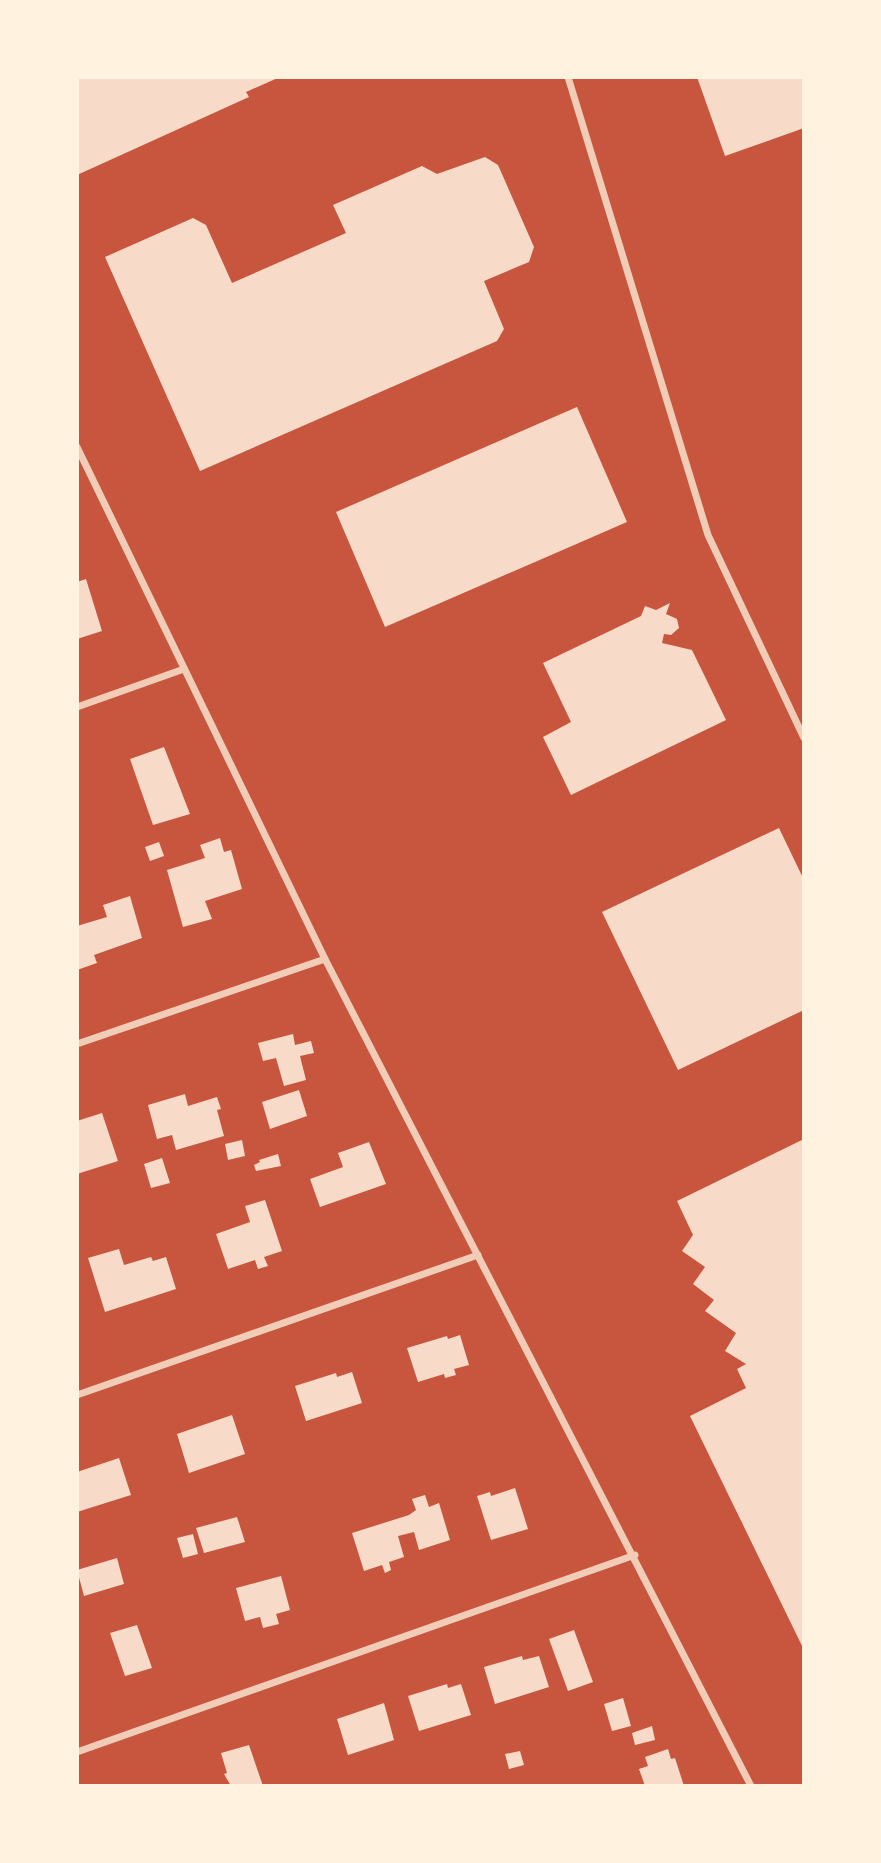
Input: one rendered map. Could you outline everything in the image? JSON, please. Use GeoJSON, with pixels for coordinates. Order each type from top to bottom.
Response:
{"type":"FeatureCollection","features":[{"type":"Feature","properties":{"kind":"street"},"geometry":{"type":"LineString","coordinates":[[568,77],[708,536],[804,738]]}},
{"type":"Feature","properties":{"kind":"street"},"geometry":{"type":"LineString","coordinates":[[77,447],[325,959],[635,1555],[751,1786]]}},
{"type":"Feature","properties":{"kind":"street"},"geometry":{"type":"LineString","coordinates":[[77,707],[184,669]]}},
{"type":"Feature","properties":{"kind":"street"},"geometry":{"type":"LineString","coordinates":[[77,1044],[325,959]]}},
{"type":"Feature","properties":{"kind":"street"},"geometry":{"type":"LineString","coordinates":[[77,1395],[478,1255]]}},
{"type":"Feature","properties":{"kind":"street"},"geometry":{"type":"LineString","coordinates":[[77,1752],[635,1555]]}},
{"type":"Feature","properties":{"kind":"building"},"geometry":{"type":"Polygon","coordinates":[[[77,77],[280,77],[246,92],[249,97],[77,175],[77,77]]]}},
{"type":"Feature","properties":{"kind":"building"},"geometry":{"type":"Polygon","coordinates":[[[697,77],[804,77],[804,128],[725,156],[697,77]]]}},
{"type":"Feature","properties":{"kind":"building"},"geometry":{"type":"Polygon","coordinates":[[[485,157],[498,165],[534,247],[529,262],[484,281],[504,329],[497,341],[200,471],[105,257],[193,218],[206,225],[232,283],[346,233],[333,205],[422,166],[437,174],[485,157]]]}},
{"type":"Feature","properties":{"kind":"building"},"geometry":{"type":"Polygon","coordinates":[[[577,407],[627,522],[385,627],[336,512],[577,407]]]}},
{"type":"Feature","properties":{"kind":"building"},"geometry":{"type":"Polygon","coordinates":[[[86,579],[102,631],[77,639],[77,582],[86,579]]]}},
{"type":"Feature","properties":{"kind":"building"},"geometry":{"type":"Polygon","coordinates":[[[670,603],[666,614],[677,619],[679,628],[671,635],[664,634],[662,643],[692,650],[726,720],[571,795],[543,737],[571,722],[543,663],[641,616],[645,606],[656,610],[670,603]]]}},
{"type":"Feature","properties":{"kind":"building"},"geometry":{"type":"Polygon","coordinates":[[[164,747],[190,814],[153,825],[130,759],[164,747]]]}},
{"type":"Feature","properties":{"kind":"building"},"geometry":{"type":"Polygon","coordinates":[[[779,828],[804,880],[804,1010],[678,1070],[602,912],[779,828]]]}},
{"type":"Feature","properties":{"kind":"building"},"geometry":{"type":"Polygon","coordinates":[[[220,838],[224,852],[231,850],[242,889],[205,901],[212,919],[183,927],[167,870],[205,858],[200,845],[220,838]]]}},
{"type":"Feature","properties":{"kind":"building"},"geometry":{"type":"Polygon","coordinates":[[[159,842],[164,856],[150,861],[145,847],[159,842]]]}},
{"type":"Feature","properties":{"kind":"building"},"geometry":{"type":"Polygon","coordinates":[[[130,896],[142,938],[94,955],[97,963],[77,970],[77,926],[107,917],[103,905],[130,896]]]}},
{"type":"Feature","properties":{"kind":"building"},"geometry":{"type":"Polygon","coordinates":[[[293,1034],[295,1045],[311,1041],[314,1053],[300,1056],[306,1080],[284,1086],[276,1058],[263,1061],[258,1043],[293,1034]]]}},
{"type":"Feature","properties":{"kind":"building"},"geometry":{"type":"Polygon","coordinates":[[[299,1090],[307,1116],[270,1129],[262,1102],[299,1090]]]}},
{"type":"Feature","properties":{"kind":"building"},"geometry":{"type":"Polygon","coordinates":[[[185,1094],[188,1106],[217,1097],[221,1109],[217,1110],[224,1136],[176,1150],[172,1135],[157,1139],[148,1105],[185,1094]]]}},
{"type":"Feature","properties":{"kind":"building"},"geometry":{"type":"Polygon","coordinates":[[[102,1113],[118,1161],[77,1174],[77,1121],[102,1113]]]}},
{"type":"Feature","properties":{"kind":"building"},"geometry":{"type":"Polygon","coordinates":[[[804,1139],[804,1650],[690,1416],[746,1388],[737,1369],[746,1364],[725,1351],[736,1333],[705,1311],[714,1300],[693,1284],[705,1267],[682,1251],[693,1235],[677,1201],[804,1139]]]}},
{"type":"Feature","properties":{"kind":"building"},"geometry":{"type":"Polygon","coordinates":[[[242,1140],[245,1156],[228,1160],[225,1144],[242,1140]]]}},
{"type":"Feature","properties":{"kind":"building"},"geometry":{"type":"Polygon","coordinates":[[[369,1142],[386,1184],[320,1207],[310,1179],[343,1167],[338,1153],[369,1142]]]}},
{"type":"Feature","properties":{"kind":"building"},"geometry":{"type":"Polygon","coordinates":[[[278,1154],[281,1166],[256,1171],[254,1165],[260,1162],[259,1160],[278,1154]]]}},
{"type":"Feature","properties":{"kind":"building"},"geometry":{"type":"Polygon","coordinates":[[[162,1158],[170,1183],[151,1188],[144,1164],[162,1158]]]}},
{"type":"Feature","properties":{"kind":"building"},"geometry":{"type":"Polygon","coordinates":[[[265,1200],[282,1251],[264,1257],[268,1266],[258,1269],[255,1260],[228,1269],[216,1234],[250,1222],[245,1206],[265,1200]]]}},
{"type":"Feature","properties":{"kind":"building"},"geometry":{"type":"Polygon","coordinates":[[[119,1249],[124,1265],[151,1257],[153,1261],[166,1257],[176,1289],[105,1312],[88,1258],[119,1249]]]}},
{"type":"Feature","properties":{"kind":"building"},"geometry":{"type":"Polygon","coordinates":[[[460,1335],[469,1365],[454,1369],[456,1375],[445,1378],[444,1374],[418,1382],[407,1348],[447,1336],[448,1339],[460,1335]]]}},
{"type":"Feature","properties":{"kind":"building"},"geometry":{"type":"Polygon","coordinates":[[[352,1372],[362,1403],[306,1421],[295,1386],[336,1373],[337,1377],[352,1372]]]}},
{"type":"Feature","properties":{"kind":"building"},"geometry":{"type":"Polygon","coordinates":[[[232,1415],[245,1454],[189,1473],[177,1434],[232,1415]]]}},
{"type":"Feature","properties":{"kind":"building"},"geometry":{"type":"Polygon","coordinates":[[[119,1458],[131,1495],[77,1512],[77,1472],[119,1458]]]}},
{"type":"Feature","properties":{"kind":"building"},"geometry":{"type":"Polygon","coordinates":[[[515,1488],[528,1529],[491,1540],[477,1496],[490,1492],[491,1496],[515,1488]]]}},
{"type":"Feature","properties":{"kind":"building"},"geometry":{"type":"Polygon","coordinates":[[[425,1495],[429,1507],[439,1503],[450,1540],[419,1550],[414,1532],[398,1536],[404,1557],[389,1562],[391,1570],[385,1573],[382,1565],[364,1571],[352,1533],[409,1515],[416,1510],[412,1499],[425,1495]]]}},
{"type":"Feature","properties":{"kind":"building"},"geometry":{"type":"Polygon","coordinates":[[[237,1517],[245,1542],[204,1553],[196,1528],[237,1517]]]}},
{"type":"Feature","properties":{"kind":"building"},"geometry":{"type":"Polygon","coordinates":[[[193,1534],[198,1554],[183,1558],[177,1538],[193,1534]]]}},
{"type":"Feature","properties":{"kind":"building"},"geometry":{"type":"Polygon","coordinates":[[[117,1558],[124,1584],[84,1596],[77,1570],[117,1558]]]}},
{"type":"Feature","properties":{"kind":"building"},"geometry":{"type":"Polygon","coordinates":[[[281,1576],[290,1610],[276,1614],[279,1624],[263,1628],[260,1617],[245,1621],[236,1588],[281,1576]]]}},
{"type":"Feature","properties":{"kind":"building"},"geometry":{"type":"Polygon","coordinates":[[[137,1625],[152,1668],[125,1676],[110,1633],[137,1625]]]}},
{"type":"Feature","properties":{"kind":"building"},"geometry":{"type":"Polygon","coordinates":[[[574,1630],[593,1682],[568,1691],[549,1639],[574,1630]]]}},
{"type":"Feature","properties":{"kind":"building"},"geometry":{"type":"Polygon","coordinates":[[[522,1656],[523,1660],[539,1656],[549,1687],[495,1704],[484,1667],[522,1656]]]}},
{"type":"Feature","properties":{"kind":"building"},"geometry":{"type":"Polygon","coordinates":[[[447,1684],[448,1688],[461,1684],[471,1715],[419,1731],[408,1696],[447,1684]]]}},
{"type":"Feature","properties":{"kind":"building"},"geometry":{"type":"Polygon","coordinates":[[[623,1698],[631,1726],[612,1731],[604,1704],[623,1698]]]}},
{"type":"Feature","properties":{"kind":"building"},"geometry":{"type":"Polygon","coordinates":[[[384,1703],[394,1740],[348,1755],[337,1719],[384,1703]]]}},
{"type":"Feature","properties":{"kind":"building"},"geometry":{"type":"Polygon","coordinates":[[[652,1726],[655,1740],[635,1745],[632,1733],[652,1726]]]}},
{"type":"Feature","properties":{"kind":"building"},"geometry":{"type":"Polygon","coordinates":[[[249,1745],[263,1786],[231,1786],[224,1774],[227,1773],[221,1753],[249,1745]]]}},
{"type":"Feature","properties":{"kind":"building"},"geometry":{"type":"Polygon","coordinates":[[[668,1749],[671,1759],[675,1758],[684,1786],[645,1786],[639,1769],[648,1766],[645,1757],[668,1749]]]}},
{"type":"Feature","properties":{"kind":"building"},"geometry":{"type":"Polygon","coordinates":[[[520,1751],[524,1765],[509,1769],[505,1754],[520,1751]]]}}]}
